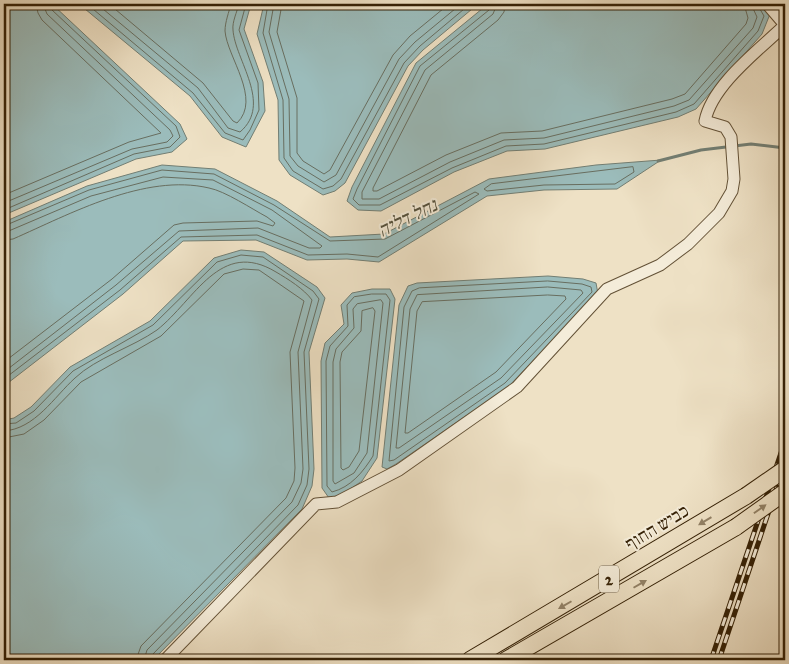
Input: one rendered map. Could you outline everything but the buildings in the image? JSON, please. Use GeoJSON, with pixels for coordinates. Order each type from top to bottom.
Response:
{"type":"FeatureCollection","features":[{"type":"Feature","properties":{"kind":"highway","name":"כביש החוף"},"geometry":{"type":"LineString","coordinates":[[470,660],[746,496],[785,469]]}},
{"type":"Feature","properties":{"kind":"highway","name":"2"},"geometry":{"type":"LineString","coordinates":[[506,660],[736,527],[785,492]]}},
{"type":"Feature","properties":{"kind":"street"},"geometry":{"type":"LineString","coordinates":[[165,660],[316,504],[336,502],[399,470],[517,387],[607,289],[660,265],[688,244],[720,213],[729,199],[734,179],[731,137],[725,127],[705,121],[708,108],[718,92],[785,25],[767,4]]}},
{"type":"Feature","properties":{"kind":"water"},"geometry":{"type":"Polygon","coordinates":[[[4,4],[52,4],[180,124],[187,139],[172,152],[136,159],[4,215],[4,4]]]}},
{"type":"Feature","properties":{"kind":"water"},"geometry":{"type":"Polygon","coordinates":[[[79,4],[251,4],[244,29],[263,82],[265,111],[246,147],[222,137],[190,96],[79,4]]]}},
{"type":"Feature","properties":{"kind":"water"},"geometry":{"type":"Polygon","coordinates":[[[264,4],[478,4],[423,50],[408,66],[345,183],[335,191],[323,195],[290,175],[279,160],[278,100],[257,34],[264,4]]]}},
{"type":"Feature","properties":{"kind":"water"},"geometry":{"type":"Polygon","coordinates":[[[488,4],[761,4],[770,14],[762,34],[696,109],[678,117],[545,149],[507,151],[454,172],[381,211],[358,210],[347,201],[352,187],[416,63],[488,4]]]}},
{"type":"Feature","properties":{"kind":"water"},"geometry":{"type":"Polygon","coordinates":[[[661,160],[617,189],[544,190],[487,196],[379,262],[347,259],[307,260],[256,240],[183,241],[123,294],[4,386],[4,222],[87,186],[162,165],[215,169],[277,201],[330,237],[384,234],[489,179],[596,165],[661,160]]]}},
{"type":"Feature","properties":{"kind":"water"},"geometry":{"type":"Polygon","coordinates":[[[241,250],[264,252],[317,287],[325,298],[309,352],[314,469],[312,486],[302,509],[153,660],[4,660],[4,420],[14,418],[31,407],[70,367],[150,321],[214,258],[241,250]]]}},
{"type":"Feature","properties":{"kind":"water"},"geometry":{"type":"Polygon","coordinates":[[[548,276],[583,279],[596,283],[598,294],[508,387],[396,464],[387,469],[382,467],[399,305],[408,286],[417,283],[548,276]]]}},
{"type":"Feature","properties":{"kind":"water"},"geometry":{"type":"Polygon","coordinates":[[[372,289],[390,289],[395,299],[377,458],[362,481],[343,494],[329,498],[322,488],[321,361],[325,343],[344,324],[341,305],[352,293],[372,289]]]}},
{"type":"Feature","properties":{"kind":"waterway","name":"נחל דליה"},"geometry":{"type":"LineString","coordinates":[[658,161],[701,150],[751,144],[785,148]]}},
{"type":"Feature","properties":{"kind":"railway"},"geometry":{"type":"LineString","coordinates":[[711,660],[785,441]]}},
{"type":"Feature","properties":{"kind":"railway"},"geometry":{"type":"LineString","coordinates":[[719,660],[777,487]]}}]}
